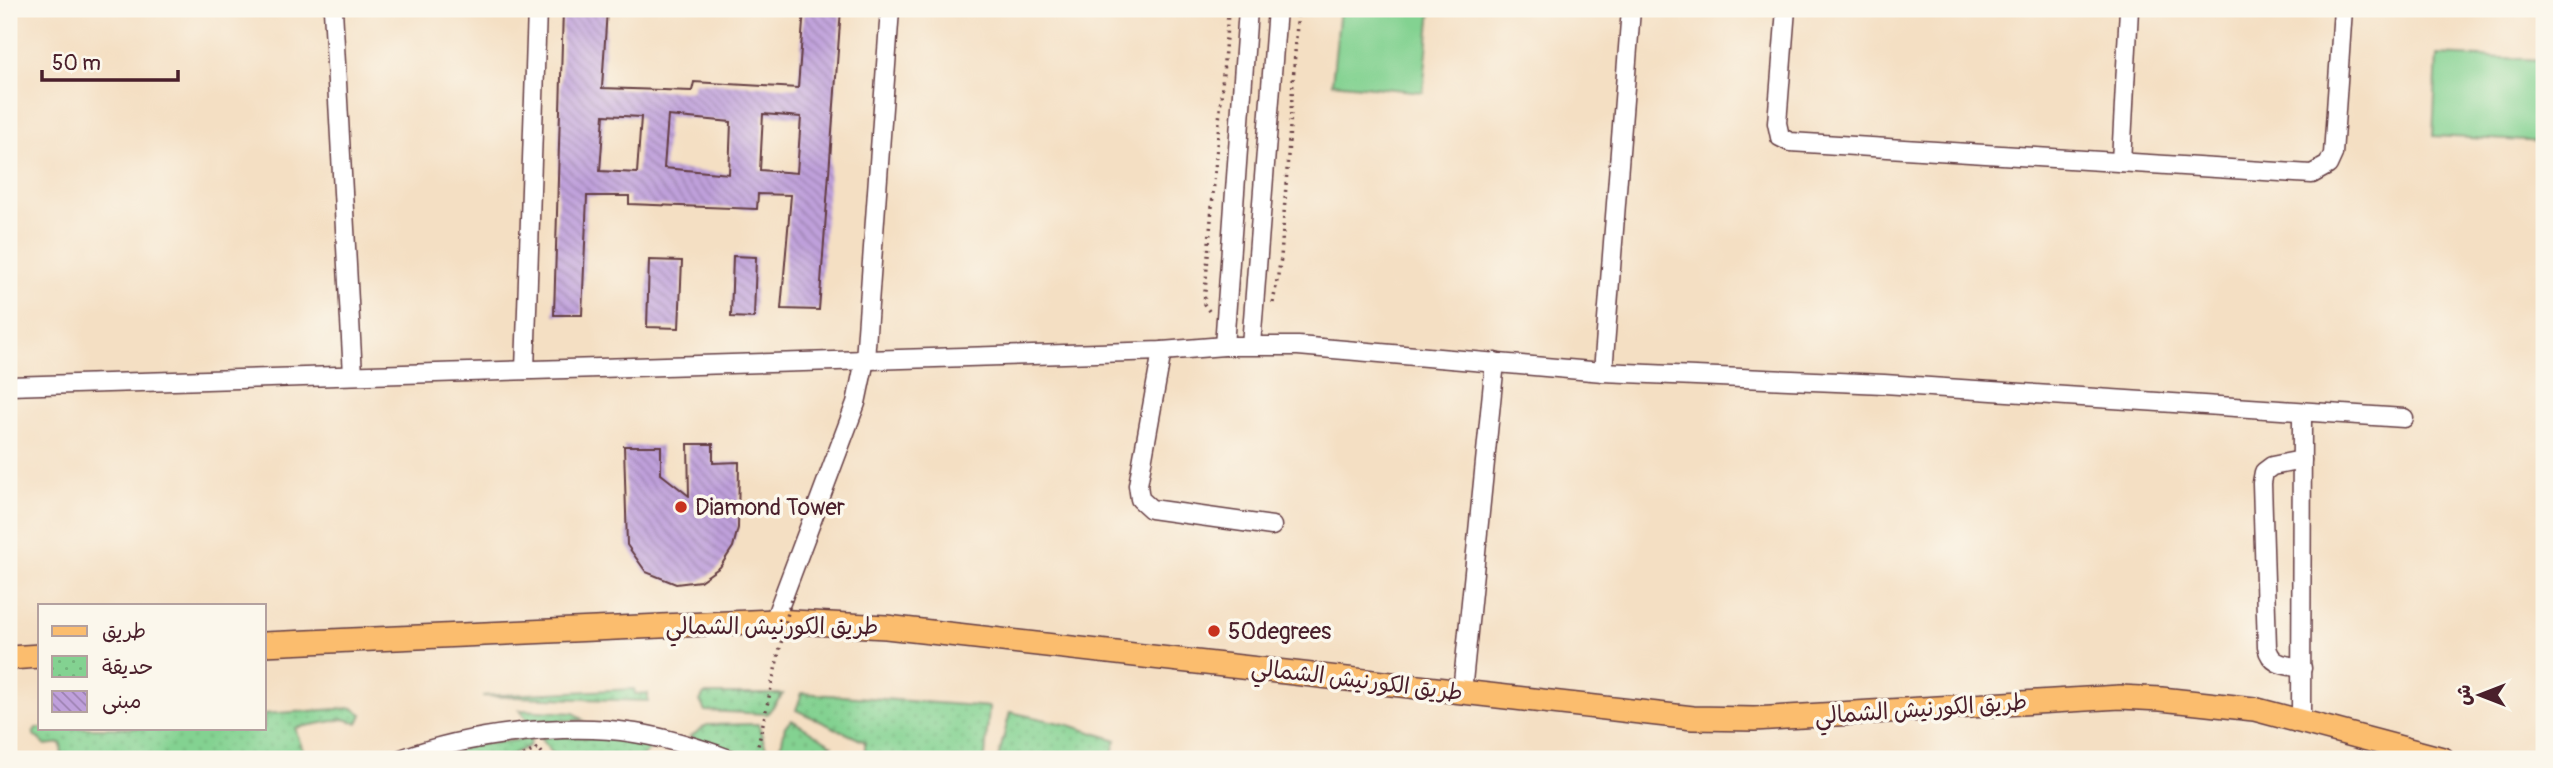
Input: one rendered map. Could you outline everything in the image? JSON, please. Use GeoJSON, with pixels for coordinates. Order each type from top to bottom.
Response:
{"type":"FeatureCollection","features":[{"type":"Feature","properties":{"kind":"main road","name":"طريق الكورنيش الشمالي"},"geometry":{"type":"LineString","coordinates":[[266,644],[774,621],[886,626],[1655,715],[1754,719],[2120,697],[2205,702],[2301,719],[2442,759]]}},
{"type":"Feature","properties":{"kind":"main road"},"geometry":{"type":"LineString","coordinates":[[9,657],[38,656]]}},
{"type":"Feature","properties":{"kind":"street"},"geometry":{"type":"LineString","coordinates":[[333,9],[353,375]]}},
{"type":"Feature","properties":{"kind":"street"},"geometry":{"type":"LineString","coordinates":[[525,370],[537,9]]}},
{"type":"Feature","properties":{"kind":"street"},"geometry":{"type":"LineString","coordinates":[[774,621],[856,403],[865,360],[890,9]]}},
{"type":"Feature","properties":{"kind":"street"},"geometry":{"type":"LineString","coordinates":[[1224,346],[1248,9]]}},
{"type":"Feature","properties":{"kind":"street"},"geometry":{"type":"LineString","coordinates":[[1251,345],[1277,9]]}},
{"type":"Feature","properties":{"kind":"street"},"geometry":{"type":"LineString","coordinates":[[1603,372],[1631,9]]}},
{"type":"Feature","properties":{"kind":"street"},"geometry":{"type":"LineString","coordinates":[[1786,9],[1777,123],[1780,137],[1790,142],[2312,174],[2322,171],[2333,154],[2343,9]]}},
{"type":"Feature","properties":{"kind":"street"},"geometry":{"type":"LineString","coordinates":[[2121,162],[2129,9]]}},
{"type":"Feature","properties":{"kind":"street"},"geometry":{"type":"LineString","coordinates":[[9,386],[1298,345],[1603,372],[1884,384],[2404,418]]}},
{"type":"Feature","properties":{"kind":"street"},"geometry":{"type":"LineString","coordinates":[[1162,351],[1138,485],[1140,499],[1152,509],[1272,526]]}},
{"type":"Feature","properties":{"kind":"street"},"geometry":{"type":"LineString","coordinates":[[1462,692],[1494,362]]}},
{"type":"Feature","properties":{"kind":"street"},"geometry":{"type":"LineString","coordinates":[[2301,719],[2302,412]]}},
{"type":"Feature","properties":{"kind":"street"},"geometry":{"type":"LineString","coordinates":[[2302,460],[2272,466],[2264,472],[2262,483],[2269,657],[2277,664],[2302,668]]}},
{"type":"Feature","properties":{"kind":"street"},"geometry":{"type":"LineString","coordinates":[[401,759],[429,749],[490,736],[566,730],[635,733],[729,759]]}},
{"type":"Feature","properties":{"kind":"path"},"geometry":{"type":"LineString","coordinates":[[1212,317],[1204,304],[1228,9]]}},
{"type":"Feature","properties":{"kind":"path"},"geometry":{"type":"LineString","coordinates":[[1271,310],[1278,289],[1281,258],[1298,9]]}},
{"type":"Feature","properties":{"kind":"path"},"geometry":{"type":"LineString","coordinates":[[755,759],[792,599]]}},
{"type":"Feature","properties":{"kind":"path"},"geometry":{"type":"LineString","coordinates":[[517,759],[538,748],[547,759]]}},
{"type":"Feature","properties":{"kind":"green space"},"geometry":{"type":"Polygon","coordinates":[[[1340,9],[1431,9],[1423,92],[1332,83],[1340,9]]]}},
{"type":"Feature","properties":{"kind":"green space"},"geometry":{"type":"Polygon","coordinates":[[[2437,55],[2544,60],[2544,142],[2433,136],[2437,55]]]}},
{"type":"Feature","properties":{"kind":"green space"},"geometry":{"type":"Polygon","coordinates":[[[634,689],[635,694],[648,693],[648,701],[482,696],[634,689]]]}},
{"type":"Feature","properties":{"kind":"green space"},"geometry":{"type":"Polygon","coordinates":[[[802,693],[989,707],[985,757],[865,759],[865,742],[796,710],[802,693]]]}},
{"type":"Feature","properties":{"kind":"green space"},"geometry":{"type":"Polygon","coordinates":[[[704,694],[783,694],[767,714],[705,711],[700,701],[704,694]]]}},
{"type":"Feature","properties":{"kind":"green space"},"geometry":{"type":"Polygon","coordinates":[[[353,708],[362,714],[358,723],[344,719],[295,728],[306,759],[62,759],[61,743],[45,745],[33,734],[36,728],[266,730],[266,714],[353,708]]]}},
{"type":"Feature","properties":{"kind":"green space"},"geometry":{"type":"Polygon","coordinates":[[[520,710],[574,713],[583,720],[529,722],[520,710]]]}},
{"type":"Feature","properties":{"kind":"green space"},"geometry":{"type":"Polygon","coordinates":[[[1010,712],[1069,725],[1116,740],[1110,759],[998,759],[1010,712]]]}},
{"type":"Feature","properties":{"kind":"green space"},"geometry":{"type":"Polygon","coordinates":[[[792,720],[832,745],[813,759],[779,757],[785,726],[792,720]]]}},
{"type":"Feature","properties":{"kind":"green space"},"geometry":{"type":"Polygon","coordinates":[[[758,724],[767,751],[758,759],[690,737],[707,725],[758,724]]]}},
{"type":"Feature","properties":{"kind":"green space"},"geometry":{"type":"Polygon","coordinates":[[[539,737],[621,739],[653,747],[639,759],[557,759],[539,737]]]}},
{"type":"Feature","properties":{"kind":"green space"},"geometry":{"type":"Polygon","coordinates":[[[531,739],[529,746],[502,759],[426,759],[479,744],[531,739]]]}},
{"type":"Feature","properties":{"kind":"building"},"geometry":{"type":"Polygon","coordinates":[[[563,9],[607,9],[602,88],[692,91],[694,82],[798,88],[804,9],[841,9],[819,310],[781,309],[791,195],[758,194],[757,209],[629,204],[629,196],[587,196],[582,315],[554,315],[563,9]],[[763,114],[760,170],[797,173],[801,117],[763,114]],[[604,115],[600,171],[637,173],[641,117],[604,115]],[[668,116],[664,168],[729,174],[731,122],[668,116]]]}},
{"type":"Feature","properties":{"kind":"building"},"geometry":{"type":"Polygon","coordinates":[[[733,256],[756,257],[754,318],[731,317],[733,256]]]}},
{"type":"Feature","properties":{"kind":"building"},"geometry":{"type":"Polygon","coordinates":[[[649,260],[682,261],[679,328],[647,327],[649,260]]]}},
{"type":"Feature","properties":{"kind":"building","name":"Diamond Tower"},"geometry":{"type":"Polygon","coordinates":[[[688,444],[713,444],[713,463],[739,462],[738,528],[733,547],[720,567],[700,581],[676,584],[646,572],[627,545],[624,446],[661,446],[661,474],[689,496],[688,444]]]}},
{"type":"Feature","properties":{"kind":"place","name":"Diamond Tower"},"geometry":{"type":"Point","coordinates":[681,507]}},
{"type":"Feature","properties":{"kind":"place","name":"50degrees"},"geometry":{"type":"Point","coordinates":[1214,631]}}]}
